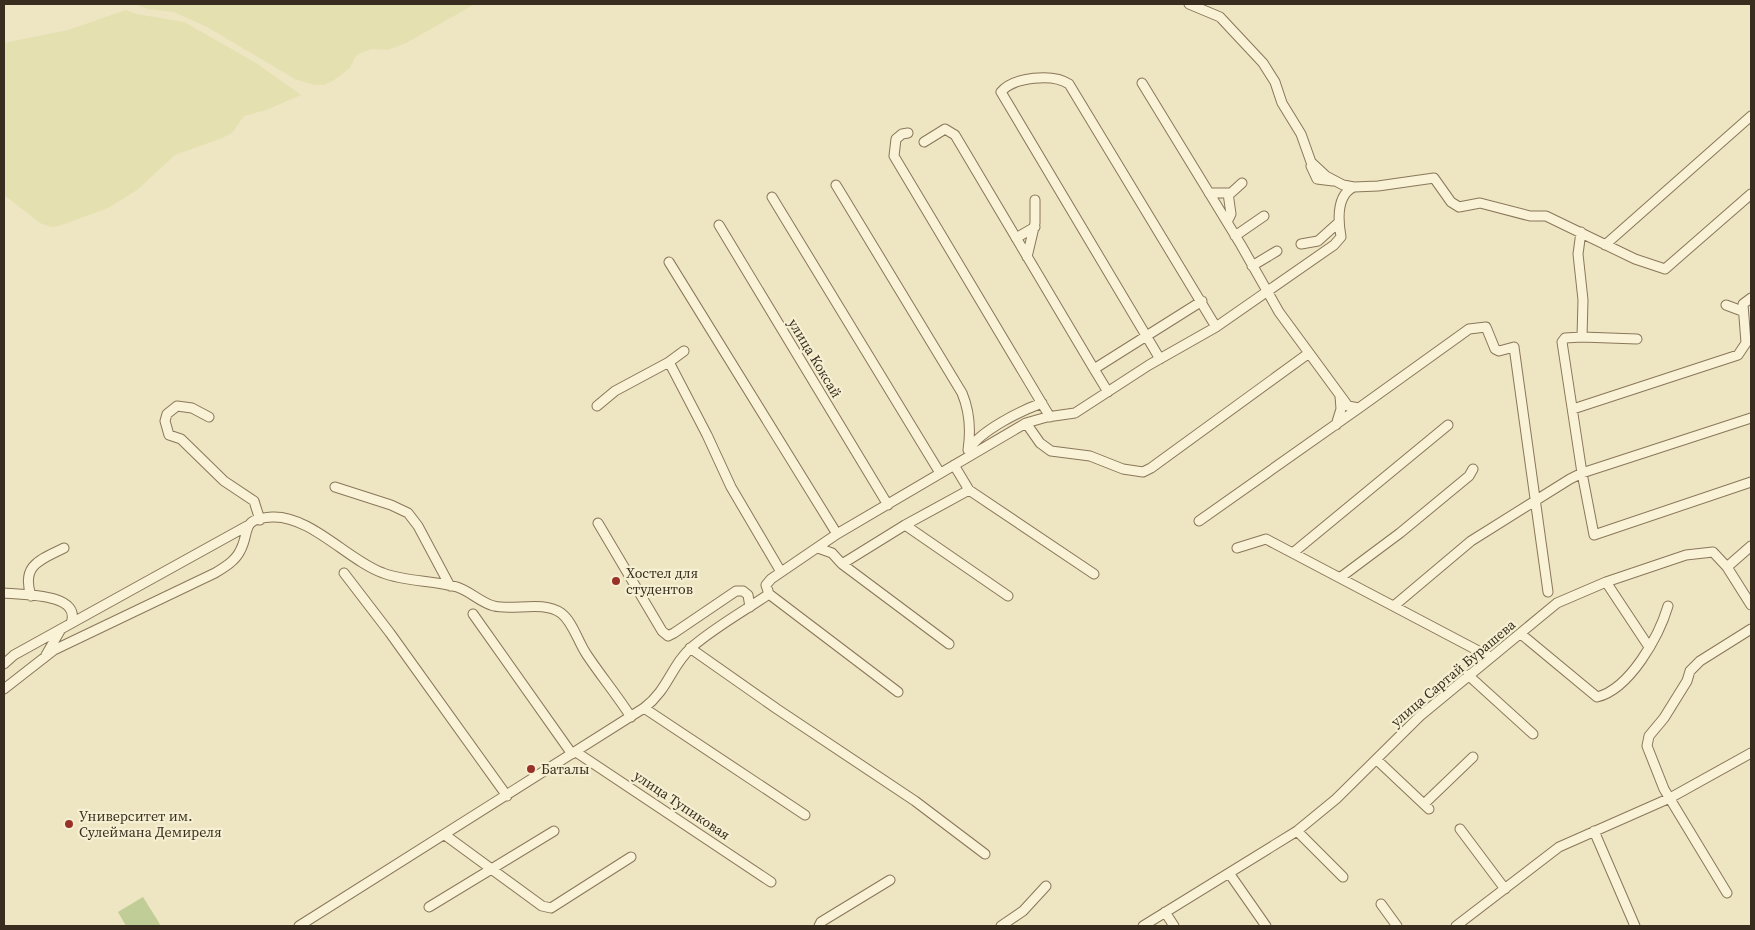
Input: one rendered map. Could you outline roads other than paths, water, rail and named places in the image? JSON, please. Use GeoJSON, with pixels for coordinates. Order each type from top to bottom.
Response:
{"type":"FeatureCollection","features":[{"type":"Feature","properties":{"kind":"street"},"geometry":{"type":"LineString","coordinates":[[1189,4],[1220,18],[1263,63],[1275,82],[1282,103],[1301,134],[1314,168],[1334,180],[1354,187],[1378,186],[1434,178],[1451,202],[1459,207],[1480,203],[1530,216],[1546,216],[1657,269],[1665,270],[1751,194]]}},
{"type":"Feature","properties":{"kind":"street"},"geometry":{"type":"LineString","coordinates":[[1160,359],[1001,92],[1013,82],[1055,78],[1069,84],[1216,327]]}},
{"type":"Feature","properties":{"kind":"street"},"geometry":{"type":"LineString","coordinates":[[1142,83],[1227,222],[1267,292],[1348,406],[1359,408]]}},
{"type":"Feature","properties":{"kind":"street"},"geometry":{"type":"LineString","coordinates":[[1605,245],[1751,116]]}},
{"type":"Feature","properties":{"kind":"street"},"geometry":{"type":"LineString","coordinates":[[924,142],[945,129],[955,136],[1108,392]]}},
{"type":"Feature","properties":{"kind":"street"},"geometry":{"type":"LineString","coordinates":[[908,132],[896,139],[894,156],[1050,417]]}},
{"type":"Feature","properties":{"kind":"street"},"geometry":{"type":"LineString","coordinates":[[1209,193],[1228,193],[1242,183]]}},
{"type":"Feature","properties":{"kind":"street"},"geometry":{"type":"LineString","coordinates":[[836,185],[962,393],[968,406],[970,422],[968,454]]}},
{"type":"Feature","properties":{"kind":"street"},"geometry":{"type":"LineString","coordinates":[[1301,244],[1318,241],[1338,223],[1345,194],[1354,187]]}},
{"type":"Feature","properties":{"kind":"street"},"geometry":{"type":"LineString","coordinates":[[1227,222],[1231,214],[1228,193]]}},
{"type":"Feature","properties":{"kind":"street"},"geometry":{"type":"LineString","coordinates":[[772,197],[940,473]]}},
{"type":"Feature","properties":{"kind":"street"},"geometry":{"type":"LineString","coordinates":[[1027,257],[1034,227],[1035,200]]}},
{"type":"Feature","properties":{"kind":"street"},"geometry":{"type":"LineString","coordinates":[[1235,236],[1264,216]]}},
{"type":"Feature","properties":{"kind":"street"},"geometry":{"type":"LineString","coordinates":[[898,692],[769,594],[766,585],[770,579],[837,534],[954,465],[968,454],[1026,423],[1075,413],[1160,359],[1216,327],[1345,237],[1338,223]]}},
{"type":"Feature","properties":{"kind":"street","name":"улица Коксай"},"geometry":{"type":"LineString","coordinates":[[719,225],[888,505]]}},
{"type":"Feature","properties":{"kind":"street"},"geometry":{"type":"LineString","coordinates":[[1016,238],[1034,227]]}},
{"type":"Feature","properties":{"kind":"street"},"geometry":{"type":"LineString","coordinates":[[1581,232],[1578,254],[1583,300],[1582,337]]}},
{"type":"Feature","properties":{"kind":"street"},"geometry":{"type":"LineString","coordinates":[[1252,266],[1277,251]]}},
{"type":"Feature","properties":{"kind":"street"},"geometry":{"type":"LineString","coordinates":[[669,262],[837,534]]}},
{"type":"Feature","properties":{"kind":"street"},"geometry":{"type":"LineString","coordinates":[[1573,409],[1738,354],[1748,346],[1742,311],[1743,304],[1751,298]]}},
{"type":"Feature","properties":{"kind":"street"},"geometry":{"type":"LineString","coordinates":[[1094,368],[1202,301]]}},
{"type":"Feature","properties":{"kind":"street"},"geometry":{"type":"LineString","coordinates":[[1726,305],[1742,311]]}},
{"type":"Feature","properties":{"kind":"street"},"geometry":{"type":"LineString","coordinates":[[1198,521],[1469,329],[1486,327],[1495,349],[1514,347],[1548,592]]}},
{"type":"Feature","properties":{"kind":"street"},"geometry":{"type":"LineString","coordinates":[[1638,339],[1582,337],[1566,338],[1562,342],[1582,474],[1594,535],[1751,482]]}},
{"type":"Feature","properties":{"kind":"street"},"geometry":{"type":"LineString","coordinates":[[597,406],[615,391],[669,362],[684,351]]}},
{"type":"Feature","properties":{"kind":"street"},"geometry":{"type":"LineString","coordinates":[[1026,423],[1040,443],[1051,451],[1090,456],[1123,469],[1143,472],[1309,353]]}},
{"type":"Feature","properties":{"kind":"street"},"geometry":{"type":"LineString","coordinates":[[669,362],[707,435],[731,488],[781,572]]}},
{"type":"Feature","properties":{"kind":"street"},"geometry":{"type":"LineString","coordinates":[[1336,425],[1341,408],[1340,395]]}},
{"type":"Feature","properties":{"kind":"street"},"geometry":{"type":"LineString","coordinates":[[968,454],[974,442],[1005,421],[1042,403]]}},
{"type":"Feature","properties":{"kind":"street"},"geometry":{"type":"LineString","coordinates":[[209,417],[192,408],[177,406],[167,414],[165,429],[169,435],[181,440],[224,481],[254,501],[260,520]]}},
{"type":"Feature","properties":{"kind":"street"},"geometry":{"type":"LineString","coordinates":[[1395,605],[1471,541],[1535,500],[1582,474],[1751,418]]}},
{"type":"Feature","properties":{"kind":"street"},"geometry":{"type":"LineString","coordinates":[[1294,552],[1448,425]]}},
{"type":"Feature","properties":{"kind":"street"},"geometry":{"type":"LineString","coordinates":[[954,465],[969,490],[1094,574]]}},
{"type":"Feature","properties":{"kind":"street"},"geometry":{"type":"LineString","coordinates":[[1341,577],[1400,533],[1469,476],[1473,469]]}},
{"type":"Feature","properties":{"kind":"street"},"geometry":{"type":"LineString","coordinates":[[334,487],[391,504],[408,513],[418,526],[450,586]]}},
{"type":"Feature","properties":{"kind":"street"},"geometry":{"type":"LineString","coordinates":[[842,564],[905,525],[969,490]]}},
{"type":"Feature","properties":{"kind":"street"},"geometry":{"type":"LineString","coordinates":[[4,664],[14,654],[162,575],[247,526],[273,517],[287,519],[316,531],[366,565],[384,574],[458,587],[494,606],[519,605],[559,612],[568,621],[587,655],[630,717]]}},
{"type":"Feature","properties":{"kind":"street"},"geometry":{"type":"LineString","coordinates":[[598,523],[662,631],[668,636],[736,591],[743,591],[748,595],[750,607]]}},
{"type":"Feature","properties":{"kind":"street"},"geometry":{"type":"LineString","coordinates":[[905,525],[1008,596]]}},
{"type":"Feature","properties":{"kind":"street"},"geometry":{"type":"LineString","coordinates":[[4,689],[45,656],[180,588],[215,573],[232,562],[241,550],[247,526]]}},
{"type":"Feature","properties":{"kind":"street"},"geometry":{"type":"LineString","coordinates":[[1237,548],[1266,539],[1395,605],[1490,657]]}},
{"type":"Feature","properties":{"kind":"street"},"geometry":{"type":"LineString","coordinates":[[1751,546],[1727,566],[1751,605]]}},
{"type":"Feature","properties":{"kind":"street"},"geometry":{"type":"LineString","coordinates":[[31,596],[27,576],[32,568],[39,561],[64,548]]}},
{"type":"Feature","properties":{"kind":"street"},"geometry":{"type":"LineString","coordinates":[[818,548],[832,553],[842,564],[950,644]]}},
{"type":"Feature","properties":{"kind":"street","name":"улица Сартай Бурашева"},"geometry":{"type":"LineString","coordinates":[[1143,926],[1297,831],[1336,799],[1420,716],[1557,604],[1606,582],[1686,555],[1709,550],[1727,566]]}},
{"type":"Feature","properties":{"kind":"street"},"geometry":{"type":"LineString","coordinates":[[344,573],[390,633],[507,796]]}},
{"type":"Feature","properties":{"kind":"street"},"geometry":{"type":"LineString","coordinates":[[1606,582],[1649,647]]}},
{"type":"Feature","properties":{"kind":"street"},"geometry":{"type":"LineString","coordinates":[[4,593],[48,597],[63,602],[70,608],[73,614],[71,623]]}},
{"type":"Feature","properties":{"kind":"street"},"geometry":{"type":"LineString","coordinates":[[299,926],[644,708],[662,692],[674,670],[690,648],[769,594]]}},
{"type":"Feature","properties":{"kind":"street"},"geometry":{"type":"LineString","coordinates":[[1521,634],[1597,697],[1616,687],[1629,675],[1663,623],[1668,606]]}},
{"type":"Feature","properties":{"kind":"street"},"geometry":{"type":"LineString","coordinates":[[473,614],[574,753]]}},
{"type":"Feature","properties":{"kind":"street"},"geometry":{"type":"LineString","coordinates":[[45,656],[61,629]]}},
{"type":"Feature","properties":{"kind":"street"},"geometry":{"type":"LineString","coordinates":[[1727,893],[1664,788],[1647,746],[1649,736],[1664,718],[1687,681],[1690,671],[1700,661],[1751,629]]}},
{"type":"Feature","properties":{"kind":"street"},"geometry":{"type":"LineString","coordinates":[[690,648],[783,714],[915,801],[985,854]]}},
{"type":"Feature","properties":{"kind":"street"},"geometry":{"type":"LineString","coordinates":[[1468,675],[1533,734]]}},
{"type":"Feature","properties":{"kind":"street"},"geometry":{"type":"LineString","coordinates":[[644,708],[805,815]]}},
{"type":"Feature","properties":{"kind":"street","name":"улица Тупиковая"},"geometry":{"type":"LineString","coordinates":[[574,753],[771,882]]}},
{"type":"Feature","properties":{"kind":"street"},"geometry":{"type":"LineString","coordinates":[[1458,926],[1559,847],[1670,798],[1751,754]]}},
{"type":"Feature","properties":{"kind":"street"},"geometry":{"type":"LineString","coordinates":[[1377,760],[1426,806],[1473,757]]}},
{"type":"Feature","properties":{"kind":"street"},"geometry":{"type":"LineString","coordinates":[[1460,829],[1505,889]]}},
{"type":"Feature","properties":{"kind":"street"},"geometry":{"type":"LineString","coordinates":[[429,907],[554,831]]}},
{"type":"Feature","properties":{"kind":"street"},"geometry":{"type":"LineString","coordinates":[[1297,831],[1344,877]]}},
{"type":"Feature","properties":{"kind":"street"},"geometry":{"type":"LineString","coordinates":[[1594,831],[1635,926]]}},
{"type":"Feature","properties":{"kind":"street"},"geometry":{"type":"LineString","coordinates":[[445,835],[542,906],[552,908],[631,856]]}},
{"type":"Feature","properties":{"kind":"street"},"geometry":{"type":"LineString","coordinates":[[1229,873],[1266,926]]}},
{"type":"Feature","properties":{"kind":"street"},"geometry":{"type":"LineString","coordinates":[[819,926],[821,922],[890,880]]}},
{"type":"Feature","properties":{"kind":"street"},"geometry":{"type":"LineString","coordinates":[[1000,926],[1023,911],[1046,886]]}},
{"type":"Feature","properties":{"kind":"street"},"geometry":{"type":"LineString","coordinates":[[1381,904],[1398,926]]}},
{"type":"Feature","properties":{"kind":"street"},"geometry":{"type":"LineString","coordinates":[[1165,912],[1174,926]]}},
{"type":"Feature","properties":{"kind":"place","name":"Хостел для студентов"},"geometry":{"type":"Point","coordinates":[616,581]}},
{"type":"Feature","properties":{"kind":"place","name":"Баталы"},"geometry":{"type":"Point","coordinates":[531,769]}},
{"type":"Feature","properties":{"kind":"place","name":"Университет им. Сулеймана Демиреля"},"geometry":{"type":"Point","coordinates":[69,824]}}]}
